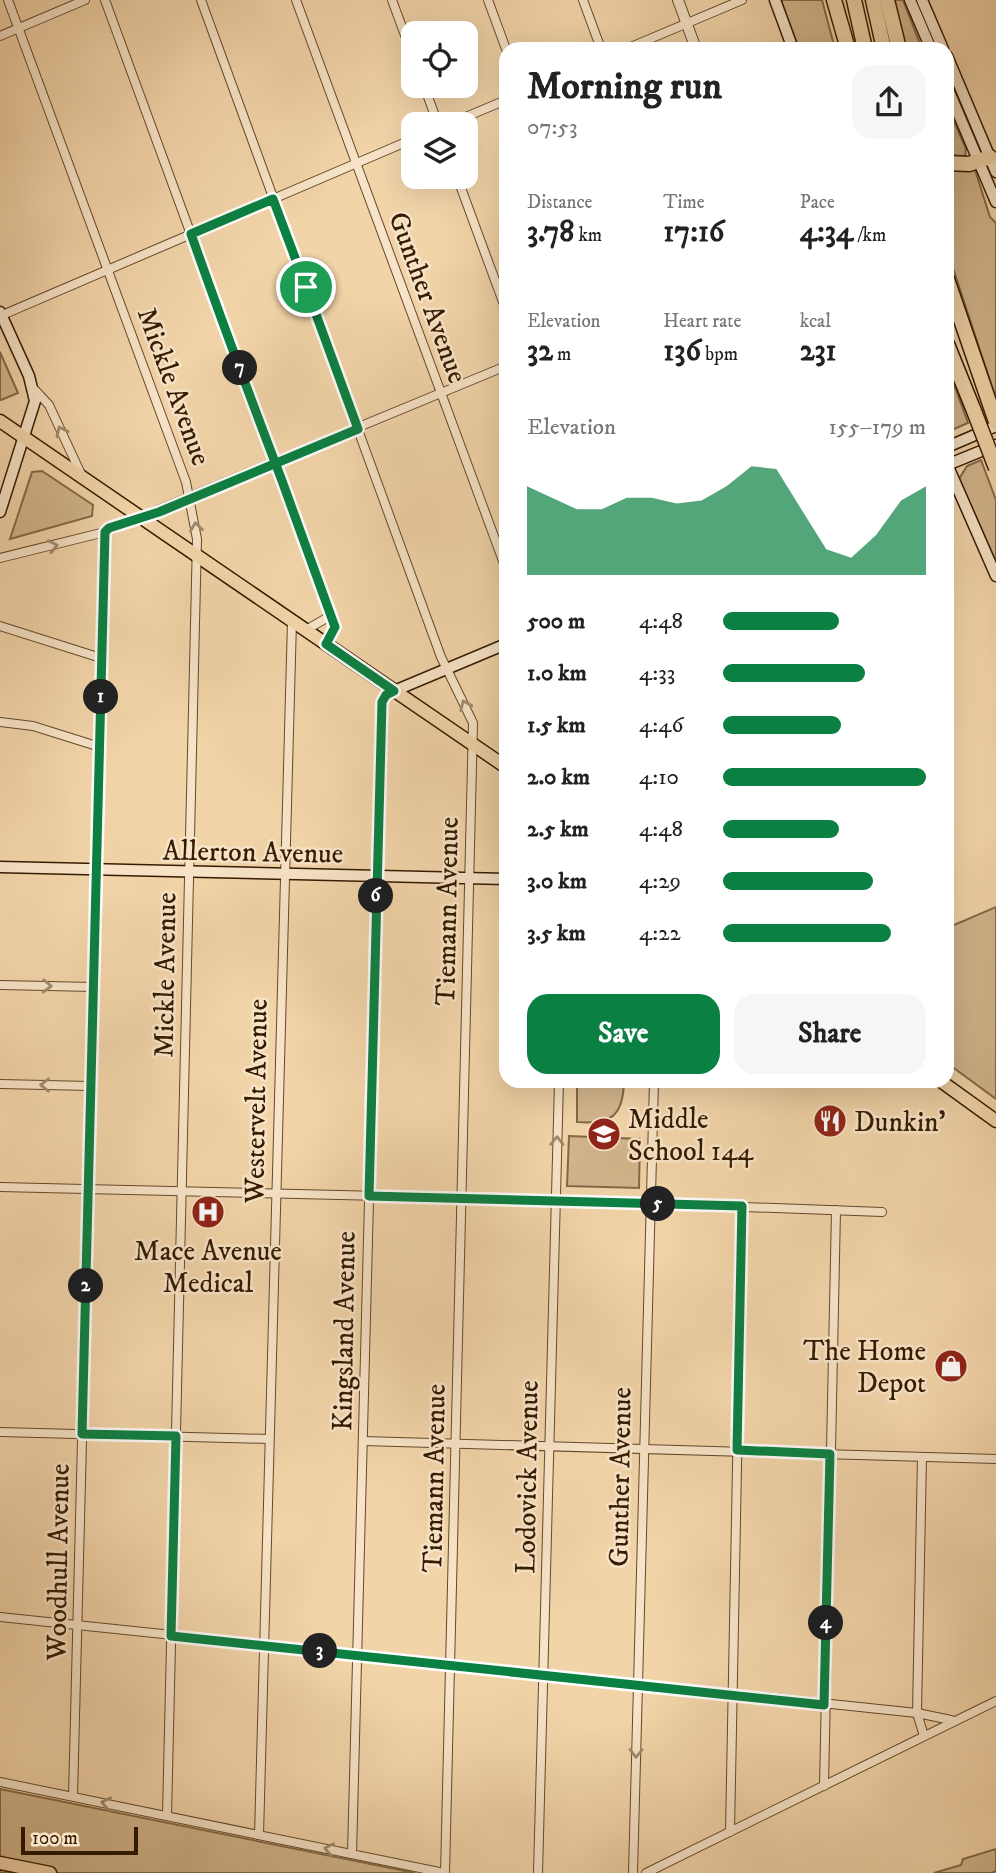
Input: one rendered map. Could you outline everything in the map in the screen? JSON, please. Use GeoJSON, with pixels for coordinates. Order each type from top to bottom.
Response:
{"type":"FeatureCollection","features":[{"type":"Feature","properties":{"kind":"highway"},"geometry":{"type":"LineString","coordinates":[[834,0],[846,42]]}},
{"type":"Feature","properties":{"kind":"highway"},"geometry":{"type":"LineString","coordinates":[[854,0],[863,42]]}},
{"type":"Feature","properties":{"kind":"highway"},"geometry":{"type":"LineString","coordinates":[[873,0],[882,42]]}},
{"type":"Feature","properties":{"kind":"highway"},"geometry":{"type":"LineString","coordinates":[[887,0],[897,42]]}},
{"type":"Feature","properties":{"kind":"highway"},"geometry":{"type":"LineString","coordinates":[[954,162],[984,159]]}},
{"type":"Feature","properties":{"kind":"highway"},"geometry":{"type":"LineString","coordinates":[[954,300],[996,424]]}},
{"type":"Feature","properties":{"kind":"highway"},"geometry":{"type":"LineString","coordinates":[[954,361],[996,469]]}},
{"type":"Feature","properties":{"kind":"main road"},"geometry":{"type":"LineString","coordinates":[[775,0],[790,42]]}},
{"type":"Feature","properties":{"kind":"main road"},"geometry":{"type":"LineString","coordinates":[[910,0],[927,42]]}},
{"type":"Feature","properties":{"kind":"main road"},"geometry":{"type":"LineString","coordinates":[[922,0],[940,42]]}},
{"type":"Feature","properties":{"kind":"main road"},"geometry":{"type":"LineString","coordinates":[[954,75],[984,159],[996,202]]}},
{"type":"Feature","properties":{"kind":"main road"},"geometry":{"type":"LineString","coordinates":[[954,101],[984,159],[996,172]]}},
{"type":"Feature","properties":{"kind":"main road"},"geometry":{"type":"LineString","coordinates":[[0,512],[35,401],[34,389],[1,314]]}},
{"type":"Feature","properties":{"kind":"main road"},"geometry":{"type":"LineString","coordinates":[[0,421],[499,762]]}},
{"type":"Feature","properties":{"kind":"main road"},"geometry":{"type":"LineString","coordinates":[[954,444],[996,424]]}},
{"type":"Feature","properties":{"kind":"main road"},"geometry":{"type":"LineString","coordinates":[[954,461],[996,445]]}},
{"type":"Feature","properties":{"kind":"main road"},"geometry":{"type":"LineString","coordinates":[[954,480],[996,576]]}},
{"type":"Feature","properties":{"kind":"main road"},"geometry":{"type":"LineString","coordinates":[[394,691],[499,647]]}},
{"type":"Feature","properties":{"kind":"main road","name":"Allerton Avenue"},"geometry":{"type":"LineString","coordinates":[[0,867],[499,879]]}},
{"type":"Feature","properties":{"kind":"main road"},"geometry":{"type":"LineString","coordinates":[[951,1088],[996,1121]]}},
{"type":"Feature","properties":{"kind":"main road"},"geometry":{"type":"LineString","coordinates":[[0,1863],[50,1873]]}},
{"type":"Feature","properties":{"kind":"street","name":"Mickle Avenue"},"geometry":{"type":"LineString","coordinates":[[8,0],[191,498],[198,556],[167,1815]]}},
{"type":"Feature","properties":{"kind":"street"},"geometry":{"type":"LineString","coordinates":[[0,36],[85,0]]}},
{"type":"Feature","properties":{"kind":"street"},"geometry":{"type":"LineString","coordinates":[[105,0],[335,627],[326,644]]}},
{"type":"Feature","properties":{"kind":"street","name":"Tiemann Avenue"},"geometry":{"type":"LineString","coordinates":[[201,0],[447,669],[473,723],[457,1443],[444,1873]]}},
{"type":"Feature","properties":{"kind":"street","name":"Gunther Avenue"},"geometry":{"type":"LineString","coordinates":[[296,0],[499,550]]}},
{"type":"Feature","properties":{"kind":"street"},"geometry":{"type":"LineString","coordinates":[[392,0],[401,24]]}},
{"type":"Feature","properties":{"kind":"street"},"geometry":{"type":"LineString","coordinates":[[488,0],[503,42]]}},
{"type":"Feature","properties":{"kind":"street"},"geometry":{"type":"LineString","coordinates":[[583,0],[598,42]]}},
{"type":"Feature","properties":{"kind":"street"},"geometry":{"type":"LineString","coordinates":[[678,0],[694,42]]}},
{"type":"Feature","properties":{"kind":"street"},"geometry":{"type":"LineString","coordinates":[[642,42],[742,0]]}},
{"type":"Feature","properties":{"kind":"street"},"geometry":{"type":"LineString","coordinates":[[478,112],[499,103]]}},
{"type":"Feature","properties":{"kind":"street"},"geometry":{"type":"LineString","coordinates":[[1,314],[401,144]]}},
{"type":"Feature","properties":{"kind":"street"},"geometry":{"type":"LineString","coordinates":[[461,189],[499,291]]}},
{"type":"Feature","properties":{"kind":"street"},"geometry":{"type":"LineString","coordinates":[[0,558],[105,532],[109,528],[191,498],[499,369]]}},
{"type":"Feature","properties":{"kind":"street"},"geometry":{"type":"LineString","coordinates":[[34,389],[49,405],[83,477]]}},
{"type":"Feature","properties":{"kind":"street","name":"Woodhull Avenue"},"geometry":{"type":"LineString","coordinates":[[73,1796],[105,532]]}},
{"type":"Feature","properties":{"kind":"street"},"geometry":{"type":"LineString","coordinates":[[306,630],[330,616]]}},
{"type":"Feature","properties":{"kind":"street","name":"Westervelt Avenue"},"geometry":{"type":"LineString","coordinates":[[259,1835],[283,874],[292,621]]}},
{"type":"Feature","properties":{"kind":"street"},"geometry":{"type":"LineString","coordinates":[[0,626],[101,658]]}},
{"type":"Feature","properties":{"kind":"street","name":"Kingsland Avenue"},"geometry":{"type":"LineString","coordinates":[[352,1854],[382,702],[386,695],[394,691]]}},
{"type":"Feature","properties":{"kind":"street"},"geometry":{"type":"LineString","coordinates":[[0,722],[33,726],[100,747]]}},
{"type":"Feature","properties":{"kind":"street"},"geometry":{"type":"LineString","coordinates":[[0,985],[94,987]]}},
{"type":"Feature","properties":{"kind":"street"},"geometry":{"type":"LineString","coordinates":[[0,1083],[90,1086]]}},
{"type":"Feature","properties":{"kind":"street","name":"Lodovick Avenue"},"geometry":{"type":"LineString","coordinates":[[538,1873],[559,1088]]}},
{"type":"Feature","properties":{"kind":"street","name":"Gunther Avenue"},"geometry":{"type":"LineString","coordinates":[[633,1873],[654,1088]]}},
{"type":"Feature","properties":{"kind":"street"},"geometry":{"type":"LineString","coordinates":[[0,1187],[556,1200],[882,1212]]}},
{"type":"Feature","properties":{"kind":"street"},"geometry":{"type":"LineString","coordinates":[[730,1832],[742,1206]]}},
{"type":"Feature","properties":{"kind":"street"},"geometry":{"type":"LineString","coordinates":[[824,1786],[836,1210]]}},
{"type":"Feature","properties":{"kind":"street"},"geometry":{"type":"LineString","coordinates":[[0,1432],[270,1439]]}},
{"type":"Feature","properties":{"kind":"street"},"geometry":{"type":"LineString","coordinates":[[363,1441],[996,1459]]}},
{"type":"Feature","properties":{"kind":"street"},"geometry":{"type":"LineString","coordinates":[[922,1457],[917,1713],[924,1736]]}},
{"type":"Feature","properties":{"kind":"street"},"geometry":{"type":"LineString","coordinates":[[0,1617],[917,1713],[951,1720]]}},
{"type":"Feature","properties":{"kind":"street"},"geometry":{"type":"LineString","coordinates":[[646,1873],[924,1736],[951,1720],[996,1701]]}},
{"type":"Feature","properties":{"kind":"street"},"geometry":{"type":"LineString","coordinates":[[0,1783],[444,1873]]}},
{"type":"Feature","properties":{"kind":"shaded area"},"geometry":{"type":"Polygon","coordinates":[[[781,0],[822,0],[833,42],[796,42],[781,0]]]}},
{"type":"Feature","properties":{"kind":"shaded area"},"geometry":{"type":"Polygon","coordinates":[[[893,0],[903,0],[919,42],[903,42],[893,0]]]}},
{"type":"Feature","properties":{"kind":"shaded area"},"geometry":{"type":"Polygon","coordinates":[[[954,121],[966,149],[965,156],[954,155],[954,121]]]}},
{"type":"Feature","properties":{"kind":"shaded area"},"geometry":{"type":"Polygon","coordinates":[[[954,168],[975,170],[990,217],[996,223],[996,399],[954,271],[954,168]]]}},
{"type":"Feature","properties":{"kind":"shaded area"},"geometry":{"type":"Polygon","coordinates":[[[0,352],[18,393],[1,400],[0,399],[0,352]]]}},
{"type":"Feature","properties":{"kind":"shaded area"},"geometry":{"type":"Polygon","coordinates":[[[954,384],[968,423],[954,429],[954,384]]]}},
{"type":"Feature","properties":{"kind":"shaded area"},"geometry":{"type":"Polygon","coordinates":[[[981,460],[996,500],[996,562],[959,479],[967,466],[981,460]]]}},
{"type":"Feature","properties":{"kind":"shaded area"},"geometry":{"type":"Polygon","coordinates":[[[42,471],[93,505],[92,516],[10,539],[32,472],[42,471]]]}},
{"type":"Feature","properties":{"kind":"shaded area"},"geometry":{"type":"Polygon","coordinates":[[[996,907],[996,1099],[954,1068],[954,925],[996,907]]]}},
{"type":"Feature","properties":{"kind":"shaded area"},"geometry":{"type":"Polygon","coordinates":[[[577,1088],[624,1088],[621,1103],[613,1116],[599,1122],[577,1122],[577,1088]]]}},
{"type":"Feature","properties":{"kind":"shaded area"},"geometry":{"type":"Polygon","coordinates":[[[569,1136],[640,1139],[639,1188],[567,1186],[569,1136]]]}},
{"type":"Feature","properties":{"kind":"shaded area"},"geometry":{"type":"Polygon","coordinates":[[[0,1789],[415,1873],[0,1873],[0,1789]]]}},
{"type":"Feature","properties":{"kind":"shaded area"},"geometry":{"type":"Polygon","coordinates":[[[996,1849],[996,1871],[992,1873],[934,1873],[961,1865],[963,1859],[996,1849]]]}},
{"type":"Feature","properties":{"kind":"place","name":"Dunkin'"},"geometry":{"type":"Point","coordinates":[830,1121]}},
{"type":"Feature","properties":{"kind":"place","name":"Middle School 144"},"geometry":{"type":"Point","coordinates":[604,1134]}},
{"type":"Feature","properties":{"kind":"place","name":"Mace Avenue Medical"},"geometry":{"type":"Point","coordinates":[208,1212]}},
{"type":"Feature","properties":{"kind":"place","name":"The Home Depot"},"geometry":{"type":"Point","coordinates":[951,1366]}},
{"type":"Feature","properties":{"kind":"route"},"geometry":{"type":"LineString","coordinates":[[306,287],[273,199],[191,234],[225,329],[275,463],[281,478],[335,627],[326,644],[394,691],[382,698],[369,1196],[742,1206],[737,1450],[830,1454],[824,1705],[171,1636],[176,1436],[82,1434],[105,532],[109,528],[159,512],[275,463],[358,429],[306,287]]}}]}
